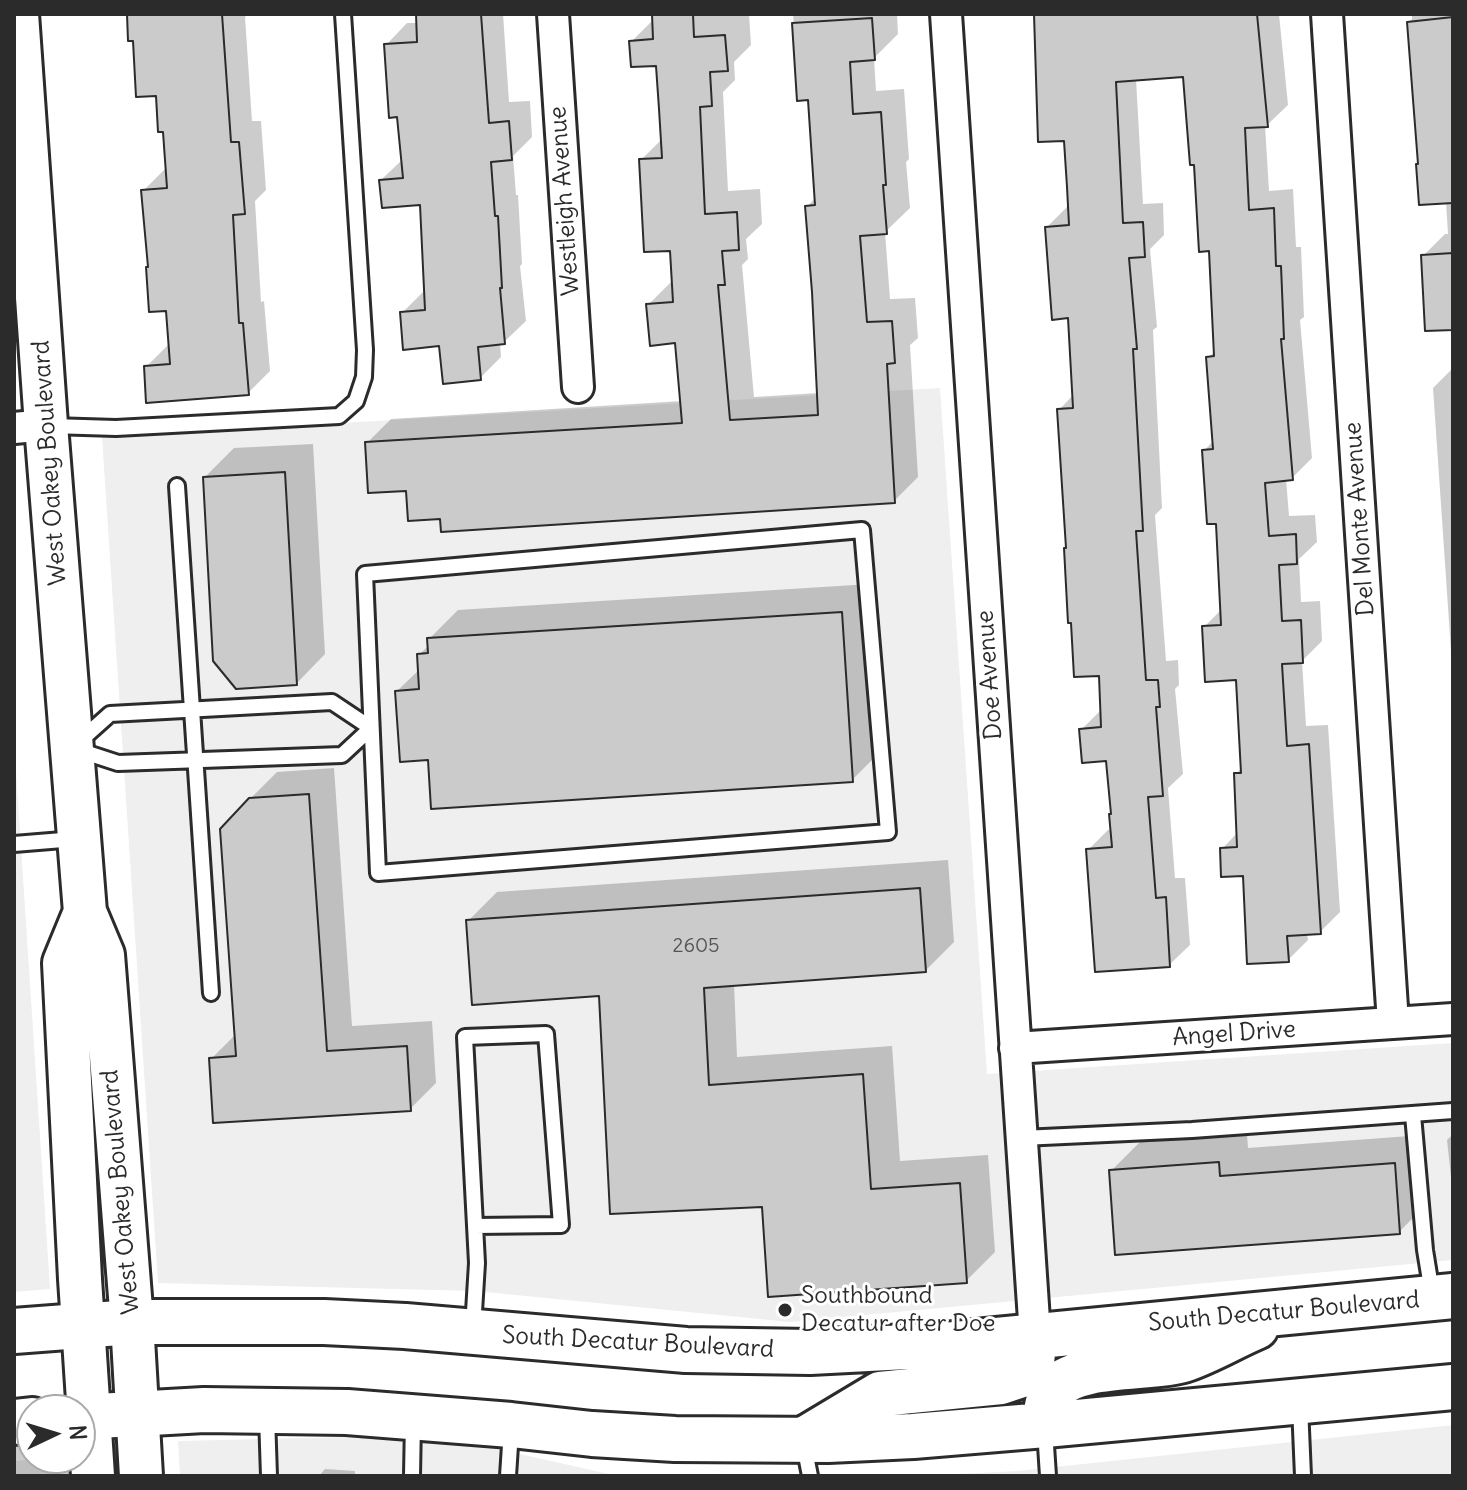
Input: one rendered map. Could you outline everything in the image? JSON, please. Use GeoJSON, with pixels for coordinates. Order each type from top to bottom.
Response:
{"type":"FeatureCollection","features":[{"type":"Feature","properties":{"kind":"main road","name":"West Oakey Boulevard"},"geometry":{"type":"LineString","coordinates":[[17,14],[30,426],[72,748],[85,912],[103,955],[141,1476]]}},
{"type":"Feature","properties":{"kind":"main road","name":"West Oakey Boulevard"},"geometry":{"type":"LineString","coordinates":[[84,1394],[64,963],[85,912]]}},
{"type":"Feature","properties":{"kind":"main road","name":"South Decatur Boulevard"},"geometry":{"type":"LineString","coordinates":[[14,1331],[132,1322],[324,1322],[672,1349],[810,1352],[945,1345],[1443,1297]]}},
{"type":"Feature","properties":{"kind":"main road"},"geometry":{"type":"LineString","coordinates":[[1045,1425],[1047,1403],[1055,1389],[1070,1379],[1098,1371],[1182,1361],[1287,1312]]}},
{"type":"Feature","properties":{"kind":"main road"},"geometry":{"type":"LineString","coordinates":[[807,1458],[880,1394],[1001,1382],[1022,1375],[1032,1362],[1035,1335]]}},
{"type":"Feature","properties":{"kind":"main road"},"geometry":{"type":"LineString","coordinates":[[96,1416],[204,1410],[347,1412],[675,1439],[807,1458],[913,1436],[1453,1387]]}},
{"type":"Feature","properties":{"kind":"street","name":"Westleigh Avenue"},"geometry":{"type":"LineString","coordinates":[[553,14],[578,387]]}},
{"type":"Feature","properties":{"kind":"street","name":"Doe Avenue"},"geometry":{"type":"LineString","coordinates":[[946,14],[1035,1335]]}},
{"type":"Feature","properties":{"kind":"street","name":"Del Monte Avenue"},"geometry":{"type":"LineString","coordinates":[[1327,14],[1393,1023]]}},
{"type":"Feature","properties":{"kind":"street","name":"Angel Drive"},"geometry":{"type":"LineString","coordinates":[[1015,1048],[1453,1019]]}},
{"type":"Feature","properties":{"kind":"lane"},"geometry":{"type":"LineString","coordinates":[[30,426],[116,428],[339,416],[356,401],[364,377],[365,350],[343,14]]}},
{"type":"Feature","properties":{"kind":"lane"},"geometry":{"type":"LineString","coordinates":[[177,486],[211,993]]}},
{"type":"Feature","properties":{"kind":"lane"},"geometry":{"type":"LineString","coordinates":[[72,748],[118,763],[342,755],[371,728],[365,574],[862,530],[888,832],[378,873],[371,728]]}},
{"type":"Feature","properties":{"kind":"lane"},"geometry":{"type":"LineString","coordinates":[[72,748],[110,714],[332,702],[371,728]]}},
{"type":"Feature","properties":{"kind":"lane"},"geometry":{"type":"LineString","coordinates":[[14,844],[80,839]]}},
{"type":"Feature","properties":{"kind":"lane"},"geometry":{"type":"LineString","coordinates":[[473,1333],[477,1263],[475,1226],[465,1037],[546,1034],[561,1225],[475,1226]]}},
{"type":"Feature","properties":{"kind":"lane"},"geometry":{"type":"LineString","coordinates":[[1022,1138],[1192,1130],[1453,1111]]}},
{"type":"Feature","properties":{"kind":"lane"},"geometry":{"type":"LineString","coordinates":[[1413,1115],[1425,1250],[1443,1297]]}},
{"type":"Feature","properties":{"kind":"lane"},"geometry":{"type":"LineString","coordinates":[[1300,1402],[1303,1476]]}},
{"type":"Feature","properties":{"kind":"lane"},"geometry":{"type":"LineString","coordinates":[[266,1411],[269,1476]]}},
{"type":"Feature","properties":{"kind":"lane"},"geometry":{"type":"LineString","coordinates":[[412,1476],[413,1417]]}},
{"type":"Feature","properties":{"kind":"lane"},"geometry":{"type":"LineString","coordinates":[[508,1476],[511,1425]]}},
{"type":"Feature","properties":{"kind":"lane"},"geometry":{"type":"LineString","coordinates":[[1045,1425],[1048,1476]]}},
{"type":"Feature","properties":{"kind":"shaded area"},"geometry":{"type":"Polygon","coordinates":[[[940,388],[987,1074],[1453,1043],[1453,1260],[790,1322],[475,1291],[158,1283],[102,437],[940,388]]]}},
{"type":"Feature","properties":{"kind":"shaded area"},"geometry":{"type":"Polygon","coordinates":[[[14,740],[50,1289],[14,1292],[14,740]]]}},
{"type":"Feature","properties":{"kind":"shaded area"},"geometry":{"type":"Polygon","coordinates":[[[1453,1425],[1453,1476],[920,1476],[1017,1471],[1453,1425]]]}},
{"type":"Feature","properties":{"kind":"shaded area"},"geometry":{"type":"Polygon","coordinates":[[[435,1435],[618,1476],[180,1476],[178,1441],[435,1435]]]}},
{"type":"Feature","properties":{"kind":"shaded area"},"geometry":{"type":"Polygon","coordinates":[[[14,1461],[16,1474],[58,1476],[14,1476],[14,1461]]]}},
{"type":"Feature","properties":{"kind":"building"},"geometry":{"type":"Polygon","coordinates":[[[127,14],[222,14],[231,142],[239,142],[245,214],[233,215],[239,323],[243,323],[249,395],[146,403],[144,366],[170,364],[166,311],[149,312],[141,190],[167,188],[163,132],[158,132],[156,96],[136,97],[133,41],[128,41],[127,14]]]}},
{"type":"Feature","properties":{"kind":"building"},"geometry":{"type":"Polygon","coordinates":[[[416,14],[481,14],[489,123],[509,121],[512,160],[491,162],[495,216],[498,216],[505,344],[478,347],[481,380],[443,384],[439,346],[403,350],[400,312],[425,310],[420,205],[382,208],[379,180],[403,178],[397,117],[389,118],[384,44],[417,42],[416,14]]]}},
{"type":"Feature","properties":{"kind":"building"},"geometry":{"type":"Polygon","coordinates":[[[652,14],[693,14],[694,37],[725,35],[728,71],[710,72],[712,106],[700,107],[705,214],[737,212],[739,250],[722,251],[725,285],[718,285],[730,420],[818,415],[805,206],[815,205],[808,100],[797,101],[792,23],[872,18],[875,60],[850,62],[853,114],[881,112],[887,234],[860,236],[867,322],[892,321],[895,363],[887,364],[895,503],[441,532],[440,519],[408,521],[406,491],[368,493],[365,442],[682,423],[675,343],[650,346],[646,304],[673,302],[670,251],[644,252],[639,159],[662,158],[656,66],[631,67],[629,41],[653,39],[652,14]]]}},
{"type":"Feature","properties":{"kind":"building"},"geometry":{"type":"Polygon","coordinates":[[[1034,14],[1257,14],[1268,127],[1245,128],[1249,210],[1274,208],[1276,266],[1281,266],[1284,339],[1281,339],[1293,480],[1265,483],[1269,536],[1296,534],[1297,564],[1279,565],[1282,621],[1301,620],[1303,663],[1282,664],[1287,746],[1309,744],[1321,934],[1287,936],[1289,962],[1247,964],[1243,876],[1221,877],[1220,848],[1237,847],[1234,773],[1241,773],[1236,680],[1205,682],[1202,626],[1221,625],[1216,524],[1207,524],[1202,450],[1213,449],[1206,357],[1214,356],[1209,251],[1199,252],[1194,165],[1190,165],[1183,77],[1116,82],[1123,223],[1143,222],[1145,257],[1129,258],[1137,349],[1133,349],[1143,531],[1136,531],[1146,680],[1158,680],[1160,707],[1156,707],[1163,796],[1148,797],[1156,898],[1166,897],[1170,967],[1095,972],[1086,849],[1112,847],[1111,814],[1106,761],[1082,763],[1079,729],[1101,727],[1099,676],[1074,677],[1071,623],[1068,623],[1057,409],[1073,408],[1068,318],[1052,320],[1045,227],[1069,225],[1067,187],[1064,141],[1038,142],[1034,14]]]}},
{"type":"Feature","properties":{"kind":"building"},"geometry":{"type":"Polygon","coordinates":[[[1453,17],[1453,203],[1419,205],[1407,22],[1453,17]]]}},
{"type":"Feature","properties":{"kind":"building"},"geometry":{"type":"Polygon","coordinates":[[[1453,253],[1453,330],[1425,331],[1421,255],[1453,253]]]}},
{"type":"Feature","properties":{"kind":"building"},"geometry":{"type":"Polygon","coordinates":[[[285,472],[297,685],[236,689],[213,661],[203,477],[285,472]]]}},
{"type":"Feature","properties":{"kind":"building"},"geometry":{"type":"Polygon","coordinates":[[[842,612],[853,782],[431,809],[428,760],[400,762],[395,691],[419,689],[417,654],[428,653],[427,638],[842,612]]]}},
{"type":"Feature","properties":{"kind":"building"},"geometry":{"type":"Polygon","coordinates":[[[309,794],[327,1051],[407,1046],[411,1111],[213,1123],[209,1058],[236,1056],[220,829],[249,798],[309,794]]]}},
{"type":"Feature","properties":{"kind":"building"},"geometry":{"type":"Polygon","coordinates":[[[920,888],[926,972],[704,988],[709,1085],[863,1074],[871,1189],[960,1183],[967,1283],[768,1297],[762,1207],[610,1214],[599,996],[472,1005],[466,920],[920,888]]]}},
{"type":"Feature","properties":{"kind":"building"},"geometry":{"type":"Polygon","coordinates":[[[1219,1162],[1220,1176],[1395,1163],[1400,1234],[1115,1255],[1109,1170],[1219,1162]]]}},
{"type":"Feature","properties":{"kind":"place","name":"Southbound Decatur after Doe"},"geometry":{"type":"Point","coordinates":[785,1310]}}]}
